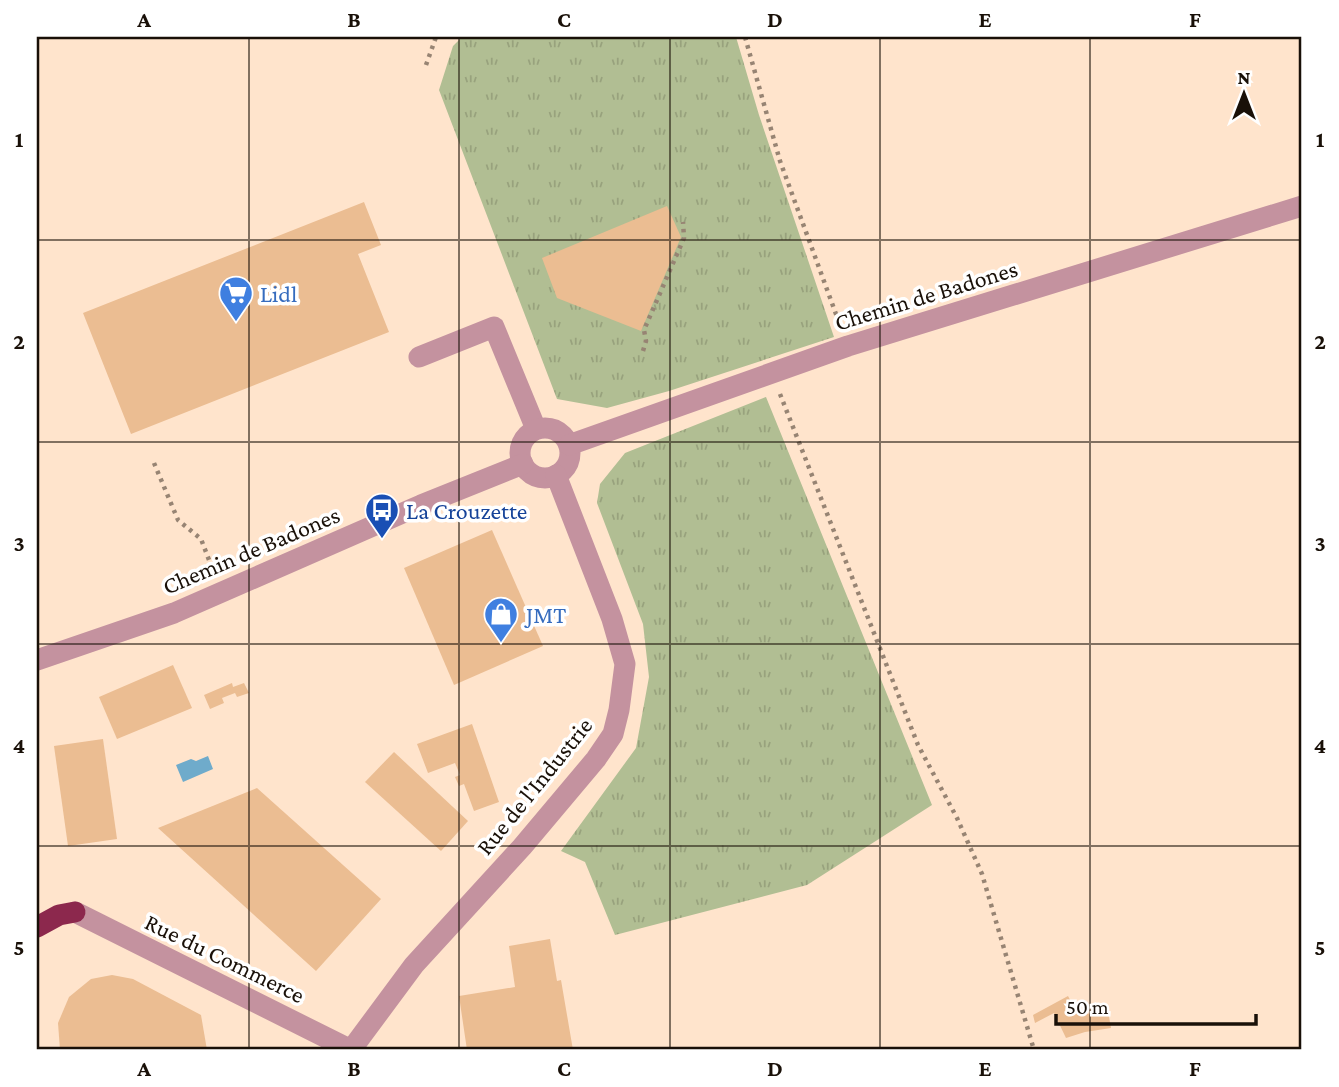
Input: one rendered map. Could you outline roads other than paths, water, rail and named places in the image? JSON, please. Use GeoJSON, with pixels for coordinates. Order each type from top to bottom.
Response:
{"type":"FeatureCollection","features":[{"type":"Feature","properties":{"kind":"highway"},"geometry":{"type":"LineString","coordinates":[[37,927],[59,915],[75,912]]}},
{"type":"Feature","properties":{"kind":"street","name":"Chemin de Badones"},"geometry":{"type":"LineString","coordinates":[[569,445],[848,346],[1302,206]]}},
{"type":"Feature","properties":{"kind":"street"},"geometry":{"type":"LineString","coordinates":[[419,357],[495,327],[536,429]]}},
{"type":"Feature","properties":{"kind":"street"},"geometry":{"type":"LineString","coordinates":[[536,429],[556,430],[565,436],[569,445],[568,463],[556,475],[537,476],[523,464],[520,454],[527,435],[536,429]]}},
{"type":"Feature","properties":{"kind":"street","name":"Chemin de Badones"},"geometry":{"type":"LineString","coordinates":[[37,660],[174,613],[523,464]]}},
{"type":"Feature","properties":{"kind":"street","name":"Rue de l'Industrie"},"geometry":{"type":"LineString","coordinates":[[351,1050],[414,965],[522,847],[596,759],[613,734],[625,664],[612,619],[556,475]]}},
{"type":"Feature","properties":{"kind":"street","name":"Rue du Commerce"},"geometry":{"type":"LineString","coordinates":[[75,912],[351,1050]]}},
{"type":"Feature","properties":{"kind":"water"},"geometry":{"type":"Polygon","coordinates":[[[208,756],[213,769],[183,782],[176,765],[208,756]]]}},
{"type":"Feature","properties":{"kind":"place","name":"Lidl"},"geometry":{"type":"Point","coordinates":[236,323]}},
{"type":"Feature","properties":{"kind":"place","name":"La Crouzette"},"geometry":{"type":"Point","coordinates":[382,540]}},
{"type":"Feature","properties":{"kind":"place","name":"JMT"},"geometry":{"type":"Point","coordinates":[501,644]}}]}
